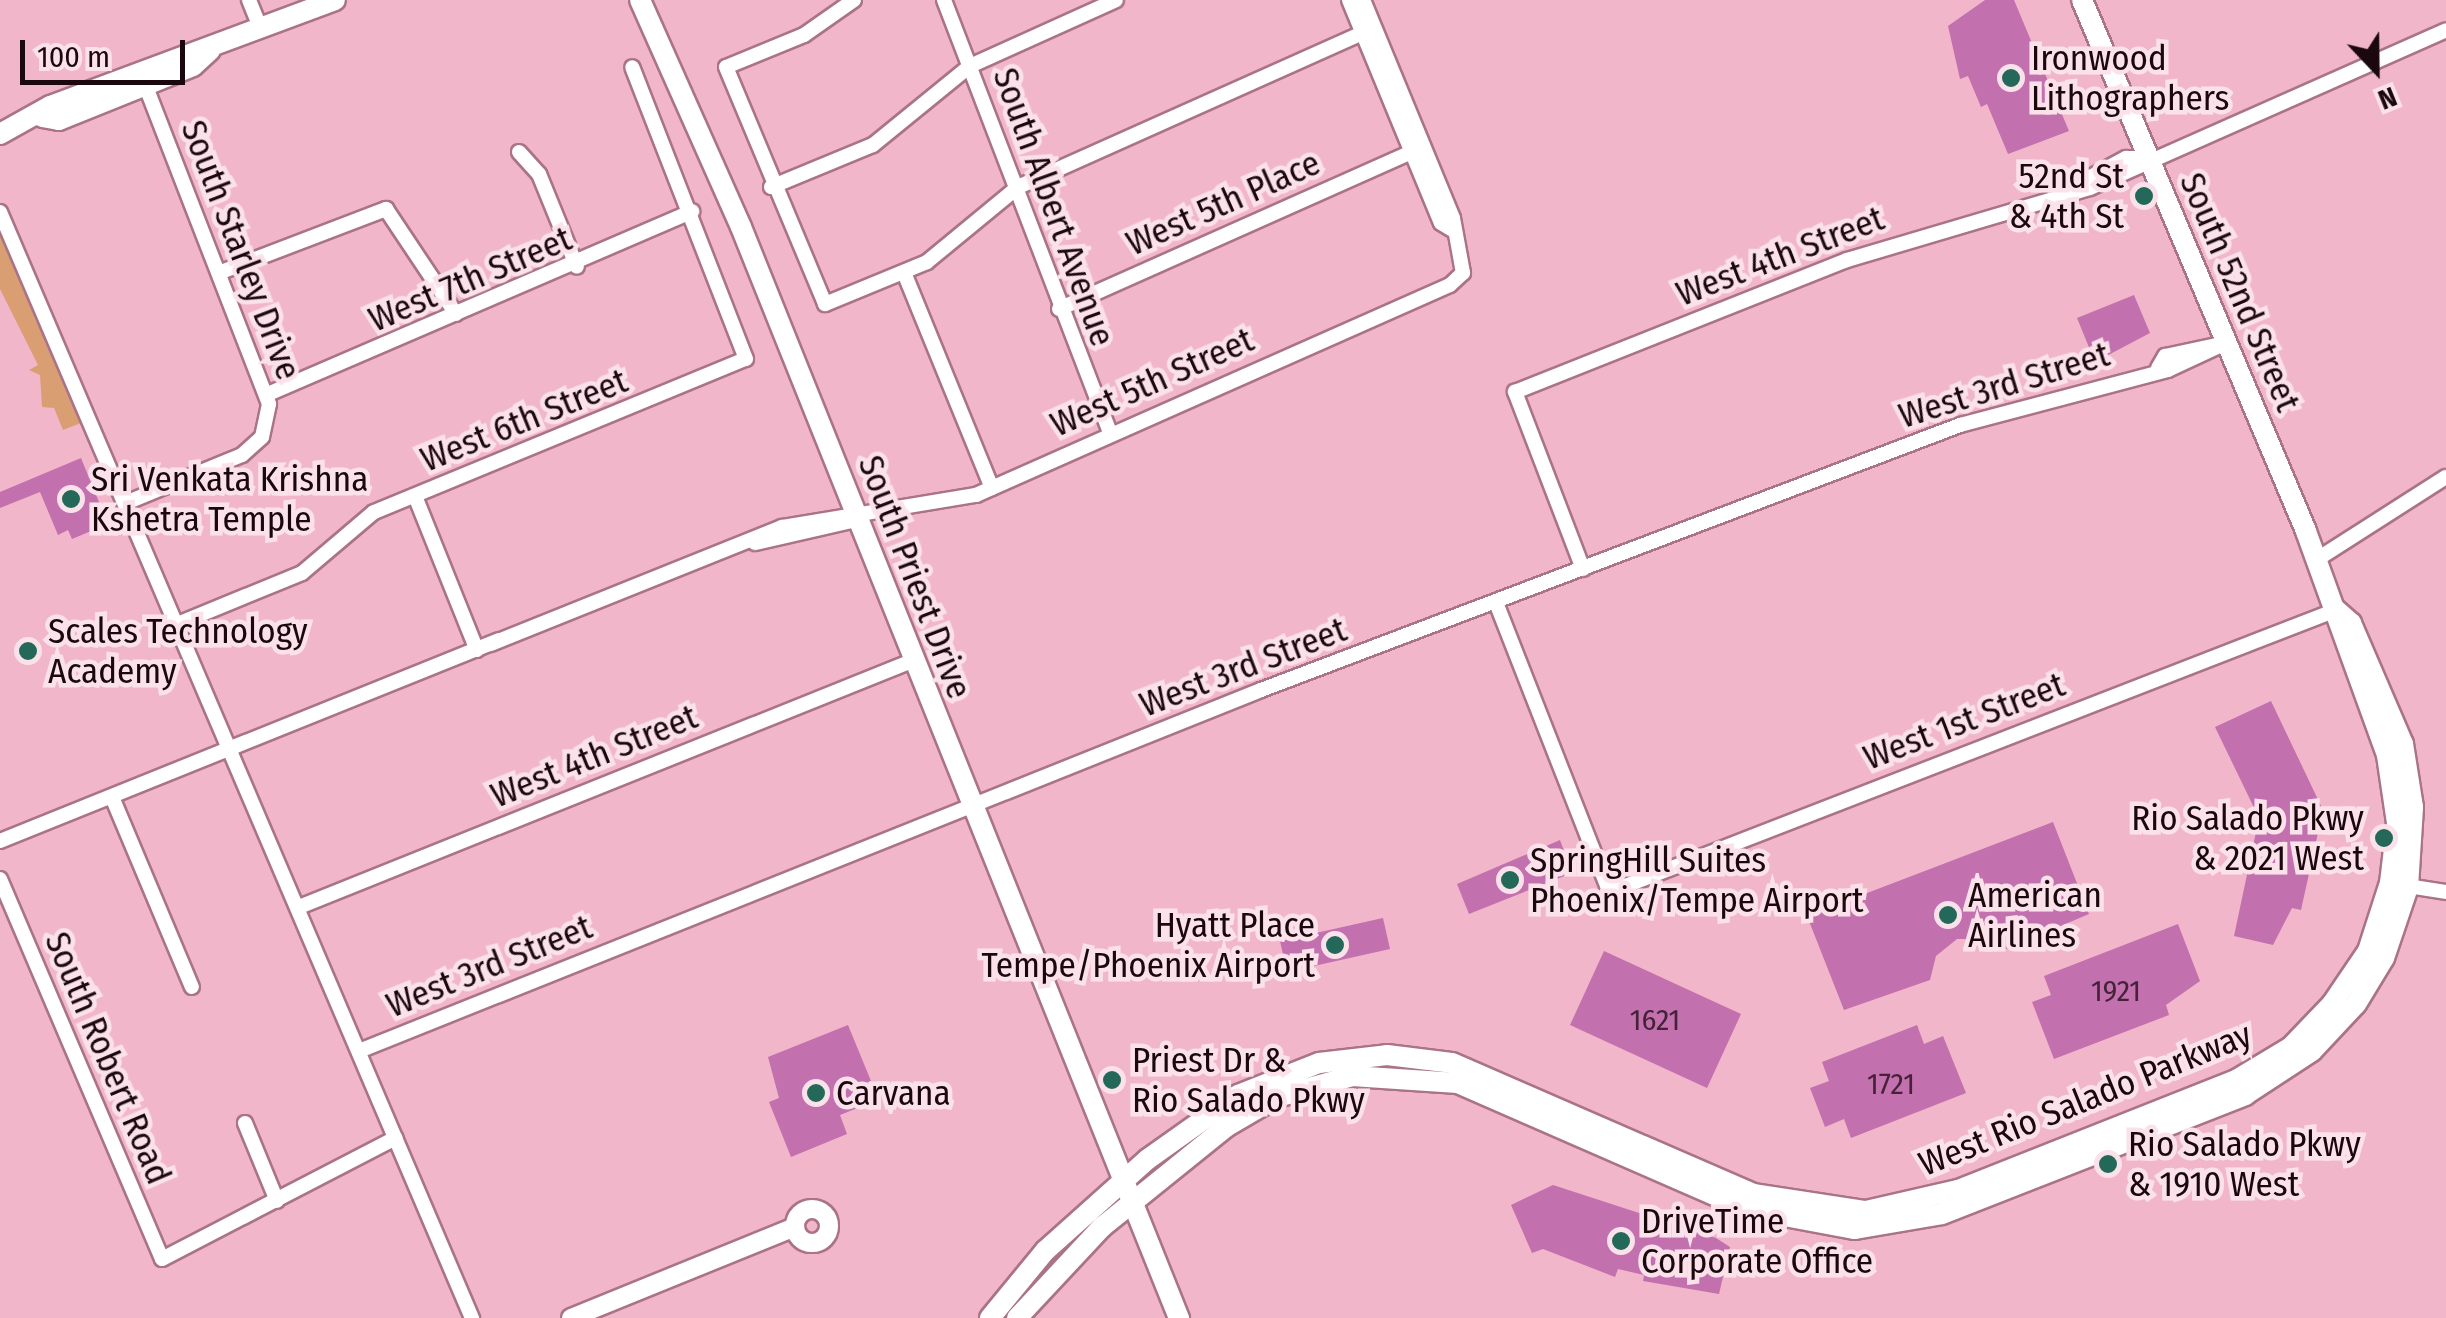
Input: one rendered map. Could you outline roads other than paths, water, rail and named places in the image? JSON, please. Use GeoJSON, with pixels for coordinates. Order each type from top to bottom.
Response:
{"type":"FeatureCollection","features":[{"type":"Feature","properties":{"kind":"main road"},"geometry":{"type":"LineString","coordinates":[[42,117],[59,120],[145,86],[210,50],[335,0]]}},
{"type":"Feature","properties":{"kind":"main road","name":"South Priest Drive"},"geometry":{"type":"LineString","coordinates":[[640,0],[856,519],[1179,1318]]}},
{"type":"Feature","properties":{"kind":"main road","name":"South 52nd Street"},"geometry":{"type":"LineString","coordinates":[[2082,0],[2336,610]]}},
{"type":"Feature","properties":{"kind":"main road"},"geometry":{"type":"LineString","coordinates":[[0,134],[42,117],[50,106],[187,51],[210,50]]}},
{"type":"Feature","properties":{"kind":"main road","name":"West Rio Salado Parkway"},"geometry":{"type":"LineString","coordinates":[[1018,1318],[1130,1204],[1259,1106],[1352,1076],[1458,1083],[1654,1168],[1790,1214],[1855,1229],[1923,1220],[2265,1084],[2312,1050],[2356,1004],[2390,944],[2399,885],[2390,766],[2336,610]]}},
{"type":"Feature","properties":{"kind":"main road","name":"West Rio Salado Parkway"},"geometry":{"type":"LineString","coordinates":[[990,1318],[1045,1251],[1121,1182],[1212,1111],[1290,1072],[1387,1055],[1452,1063],[1790,1214]]}},
{"type":"Feature","properties":{"kind":"main road"},"geometry":{"type":"LineString","coordinates":[[1352,1076],[1373,1065],[1452,1063]]}},
{"type":"Feature","properties":{"kind":"main road"},"geometry":{"type":"LineString","coordinates":[[1654,1168],[1720,1180]]}},
{"type":"Feature","properties":{"kind":"street"},"geometry":{"type":"LineString","coordinates":[[250,0],[262,29]]}},
{"type":"Feature","properties":{"kind":"street"},"geometry":{"type":"LineString","coordinates":[[854,0],[804,35],[726,67],[772,187],[825,304],[906,275],[1018,187],[1362,33]]}},
{"type":"Feature","properties":{"kind":"street","name":"South Albert Avenue"},"geometry":{"type":"LineString","coordinates":[[944,0],[1018,187],[1059,309],[1110,433]]}},
{"type":"Feature","properties":{"kind":"street"},"geometry":{"type":"LineString","coordinates":[[772,187],[873,145],[970,66],[1116,0]]}},
{"type":"Feature","properties":{"kind":"street"},"geometry":{"type":"LineString","coordinates":[[1350,0],[1412,152],[1450,229]]}},
{"type":"Feature","properties":{"kind":"street"},"geometry":{"type":"LineString","coordinates":[[1361,0],[1362,33]]}},
{"type":"Feature","properties":{"kind":"street"},"geometry":{"type":"LineString","coordinates":[[1361,0],[1408,110],[1450,229]]}},
{"type":"Feature","properties":{"kind":"street","name":"West 4th Street"},"geometry":{"type":"LineString","coordinates":[[1583,569],[1514,392],[1847,260],[2070,188],[2090,188],[2148,158],[2446,30]]}},
{"type":"Feature","properties":{"kind":"street"},"geometry":{"type":"LineString","coordinates":[[632,66],[692,211]]}},
{"type":"Feature","properties":{"kind":"street","name":"South Starley Drive"},"geometry":{"type":"LineString","coordinates":[[128,502],[242,455],[262,437],[268,394],[145,86]]}},
{"type":"Feature","properties":{"kind":"street"},"geometry":{"type":"LineString","coordinates":[[1408,110],[1412,152]]}},
{"type":"Feature","properties":{"kind":"street"},"geometry":{"type":"LineString","coordinates":[[518,152],[539,174],[576,267]]}},
{"type":"Feature","properties":{"kind":"street","name":"West 5th Place"},"geometry":{"type":"LineString","coordinates":[[1059,309],[1412,152]]}},
{"type":"Feature","properties":{"kind":"street"},"geometry":{"type":"LineString","coordinates":[[221,272],[386,209],[456,314]]}},
{"type":"Feature","properties":{"kind":"street","name":"West 7th Street"},"geometry":{"type":"LineString","coordinates":[[268,394],[576,267],[692,211]]}},
{"type":"Feature","properties":{"kind":"street","name":"West 6th Street"},"geometry":{"type":"LineString","coordinates":[[180,623],[302,572],[374,512],[740,364],[747,349],[692,211]]}},
{"type":"Feature","properties":{"kind":"street"},"geometry":{"type":"LineString","coordinates":[[0,212],[180,623],[472,1318]]}},
{"type":"Feature","properties":{"kind":"street","name":"West 5th Street"},"geometry":{"type":"LineString","coordinates":[[6,839],[739,546],[992,488],[1463,273],[1450,229]]}},
{"type":"Feature","properties":{"kind":"street"},"geometry":{"type":"LineString","coordinates":[[906,275],[992,488]]}},
{"type":"Feature","properties":{"kind":"street","name":"West 3rd Street"},"geometry":{"type":"LineString","coordinates":[[359,1051],[970,805],[1960,425],[2158,368],[2184,365],[2226,343]]}},
{"type":"Feature","properties":{"kind":"street"},"geometry":{"type":"LineString","coordinates":[[2316,560],[2446,477]]}},
{"type":"Feature","properties":{"kind":"street"},"geometry":{"type":"LineString","coordinates":[[415,496],[484,647]]}},
{"type":"Feature","properties":{"kind":"street","name":"West 1st Street"},"geometry":{"type":"LineString","coordinates":[[1496,605],[1607,885],[1616,890],[2336,610]]}},
{"type":"Feature","properties":{"kind":"street","name":"West 4th Street"},"geometry":{"type":"LineString","coordinates":[[298,907],[912,660]]}},
{"type":"Feature","properties":{"kind":"street"},"geometry":{"type":"LineString","coordinates":[[112,797],[192,986]]}},
{"type":"Feature","properties":{"kind":"street","name":"South Robert Road"},"geometry":{"type":"LineString","coordinates":[[0,879],[162,1259],[277,1202]]}},
{"type":"Feature","properties":{"kind":"street"},"geometry":{"type":"LineString","coordinates":[[2399,885],[2446,892]]}},
{"type":"Feature","properties":{"kind":"street"},"geometry":{"type":"LineString","coordinates":[[245,1123],[277,1202],[395,1138]]}},
{"type":"Feature","properties":{"kind":"street"},"geometry":{"type":"LineString","coordinates":[[571,1318],[794,1228]]}},
{"type":"Feature","properties":{"kind":"place","name":"Ironwood Lithographers"},"geometry":{"type":"Point","coordinates":[2011,78]}},
{"type":"Feature","properties":{"kind":"place","name":"52nd St & 4th St"},"geometry":{"type":"Point","coordinates":[2144,196]}},
{"type":"Feature","properties":{"kind":"place","name":"Sri Venkata Krishna Kshetra Temple"},"geometry":{"type":"Point","coordinates":[71,499]}},
{"type":"Feature","properties":{"kind":"place","name":"Scales Technology Academy"},"geometry":{"type":"Point","coordinates":[28,651]}},
{"type":"Feature","properties":{"kind":"place","name":"Rio Salado Pkwy & 2021 West"},"geometry":{"type":"Point","coordinates":[2384,838]}},
{"type":"Feature","properties":{"kind":"place","name":"SpringHill Suites Phoenix/Tempe Airport"},"geometry":{"type":"Point","coordinates":[1510,880]}},
{"type":"Feature","properties":{"kind":"place","name":"American Airlines"},"geometry":{"type":"Point","coordinates":[1948,915]}},
{"type":"Feature","properties":{"kind":"place","name":"Hyatt Place Tempe/Phoenix Airport"},"geometry":{"type":"Point","coordinates":[1335,945]}},
{"type":"Feature","properties":{"kind":"place","name":"Priest Dr & Rio Salado Pkwy"},"geometry":{"type":"Point","coordinates":[1112,1080]}},
{"type":"Feature","properties":{"kind":"place","name":"Carvana"},"geometry":{"type":"Point","coordinates":[816,1093]}},
{"type":"Feature","properties":{"kind":"place","name":"Rio Salado Pkwy & 1910 West"},"geometry":{"type":"Point","coordinates":[2108,1164]}},
{"type":"Feature","properties":{"kind":"place","name":"DriveTime Corporate Office"},"geometry":{"type":"Point","coordinates":[1621,1241]}}]}
